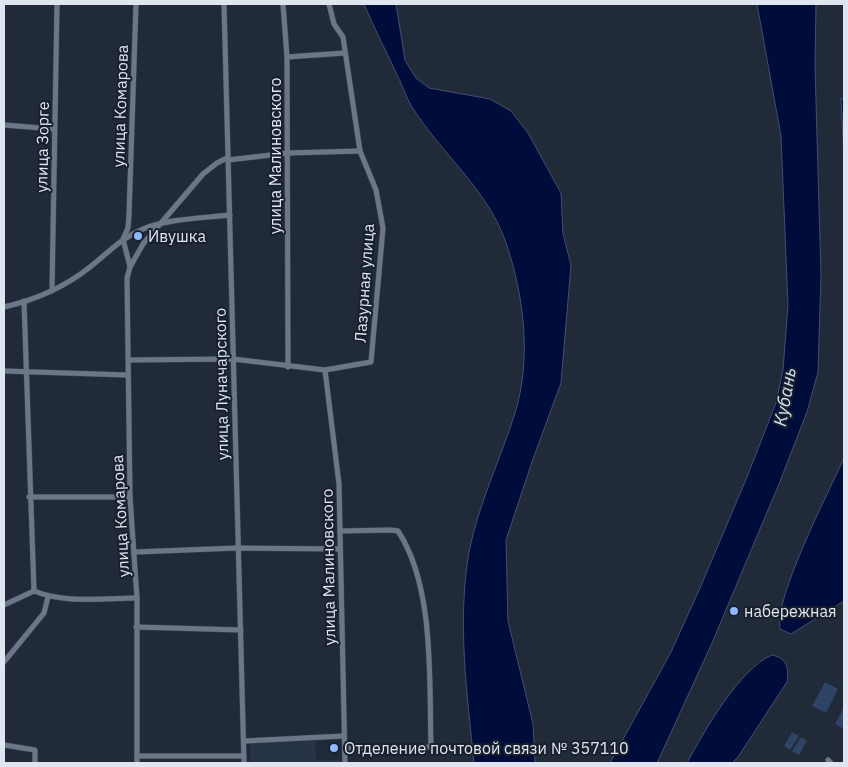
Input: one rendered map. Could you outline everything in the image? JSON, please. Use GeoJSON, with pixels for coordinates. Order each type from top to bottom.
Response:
{"type":"FeatureCollection","features":[{"type":"Feature","properties":{"kind":"street","name":"улица Зорге"},"geometry":{"type":"LineString","coordinates":[[52,292],[57,4]]}},
{"type":"Feature","properties":{"kind":"street","name":"улица Комарова"},"geometry":{"type":"LineString","coordinates":[[130,267],[124,239],[130,215],[136,4]]}},
{"type":"Feature","properties":{"kind":"street","name":"улица Луначарского"},"geometry":{"type":"LineString","coordinates":[[224,4],[244,763]]}},
{"type":"Feature","properties":{"kind":"street","name":"улица Малиновского"},"geometry":{"type":"LineString","coordinates":[[283,4],[287,57],[288,367]]}},
{"type":"Feature","properties":{"kind":"street","name":"Лазурная улица"},"geometry":{"type":"LineString","coordinates":[[325,370],[371,362],[383,228],[376,190],[360,151],[343,37],[334,24],[329,4]]}},
{"type":"Feature","properties":{"kind":"street"},"geometry":{"type":"LineString","coordinates":[[287,57],[345,53]]}},
{"type":"Feature","properties":{"kind":"street"},"geometry":{"type":"LineString","coordinates":[[4,125],[54,129]]}},
{"type":"Feature","properties":{"kind":"street"},"geometry":{"type":"LineString","coordinates":[[228,159],[288,153],[360,151]]}},
{"type":"Feature","properties":{"kind":"street","name":"улица Комарова"},"geometry":{"type":"LineString","coordinates":[[138,763],[137,598],[130,497],[127,278],[130,267],[143,244],[162,225],[203,174],[217,163],[228,159]]}},
{"type":"Feature","properties":{"kind":"street"},"geometry":{"type":"LineString","coordinates":[[4,307],[52,292],[91,266],[124,239],[144,228],[230,214]]}},
{"type":"Feature","properties":{"kind":"street"},"geometry":{"type":"LineString","coordinates":[[24,301],[29,497],[34,591]]}},
{"type":"Feature","properties":{"kind":"street"},"geometry":{"type":"LineString","coordinates":[[128,360],[234,359],[325,370]]}},
{"type":"Feature","properties":{"kind":"street","name":"улица Малиновского"},"geometry":{"type":"LineString","coordinates":[[325,370],[339,484],[345,763]]}},
{"type":"Feature","properties":{"kind":"street"},"geometry":{"type":"LineString","coordinates":[[4,371],[128,375]]}},
{"type":"Feature","properties":{"kind":"street"},"geometry":{"type":"LineString","coordinates":[[29,497],[130,497]]}},
{"type":"Feature","properties":{"kind":"street"},"geometry":{"type":"LineString","coordinates":[[340,531],[398,531],[404,541],[418,576],[428,644],[432,748],[345,748]]}},
{"type":"Feature","properties":{"kind":"street"},"geometry":{"type":"LineString","coordinates":[[135,552],[237,548],[340,549]]}},
{"type":"Feature","properties":{"kind":"street"},"geometry":{"type":"LineString","coordinates":[[4,605],[34,591],[48,597],[64,599],[137,598]]}},
{"type":"Feature","properties":{"kind":"street"},"geometry":{"type":"LineString","coordinates":[[4,662],[44,612],[48,597]]}},
{"type":"Feature","properties":{"kind":"street"},"geometry":{"type":"LineString","coordinates":[[136,627],[241,630]]}},
{"type":"Feature","properties":{"kind":"street"},"geometry":{"type":"LineString","coordinates":[[244,741],[344,736]]}},
{"type":"Feature","properties":{"kind":"street"},"geometry":{"type":"LineString","coordinates":[[4,745],[35,750],[35,763]]}},
{"type":"Feature","properties":{"kind":"street"},"geometry":{"type":"LineString","coordinates":[[137,756],[244,756]]}},
{"type":"Feature","properties":{"kind":"shaded area"},"geometry":{"type":"Polygon","coordinates":[[[825,682],[838,689],[826,713],[812,706],[825,682]]]}},
{"type":"Feature","properties":{"kind":"shaded area"},"geometry":{"type":"Polygon","coordinates":[[[844,707],[844,729],[835,724],[844,707]]]}},
{"type":"Feature","properties":{"kind":"shaded area"},"geometry":{"type":"Polygon","coordinates":[[[792,732],[799,736],[790,750],[784,746],[792,732]]]}},
{"type":"Feature","properties":{"kind":"shaded area"},"geometry":{"type":"Polygon","coordinates":[[[801,737],[807,741],[799,755],[792,751],[801,737]]]}},
{"type":"Feature","properties":{"kind":"shaded area"},"geometry":{"type":"Polygon","coordinates":[[[315,741],[316,760],[341,760],[341,763],[250,763],[250,742],[315,741]]]}},
{"type":"Feature","properties":{"kind":"water"},"geometry":{"type":"Polygon","coordinates":[[[364,4],[396,4],[405,60],[416,78],[429,88],[490,99],[511,111],[528,133],[561,193],[563,234],[571,265],[561,383],[506,540],[508,621],[533,724],[535,763],[474,763],[464,658],[465,579],[469,552],[478,517],[515,413],[520,392],[523,370],[524,326],[517,282],[512,261],[497,221],[475,187],[436,140],[412,107],[364,4]]]}},
{"type":"Feature","properties":{"kind":"water","name":"Кубань"},"geometry":{"type":"Polygon","coordinates":[[[757,4],[816,4],[815,67],[821,275],[818,372],[807,412],[779,484],[712,643],[657,763],[610,763],[671,652],[700,588],[776,403],[783,370],[788,305],[781,136],[757,4]]]}},
{"type":"Feature","properties":{"kind":"water"},"geometry":{"type":"Polygon","coordinates":[[[841,98],[844,100],[844,157],[841,98]]]}},
{"type":"Feature","properties":{"kind":"water"},"geometry":{"type":"Polygon","coordinates":[[[844,458],[844,601],[791,634],[780,629],[780,614],[785,594],[804,544],[844,458]]]}},
{"type":"Feature","properties":{"kind":"water"},"geometry":{"type":"Polygon","coordinates":[[[772,655],[777,656],[786,664],[788,672],[787,682],[738,757],[732,763],[687,763],[712,719],[735,687],[747,673],[772,655]]]}},
{"type":"Feature","properties":{"kind":"place","name":"Ивушка"},"geometry":{"type":"Point","coordinates":[138,236]}},
{"type":"Feature","properties":{"kind":"place","name":"набережная"},"geometry":{"type":"Point","coordinates":[734,611]}},
{"type":"Feature","properties":{"kind":"place","name":"Отделение почтовой связи № 357110"},"geometry":{"type":"Point","coordinates":[334,748]}}]}
